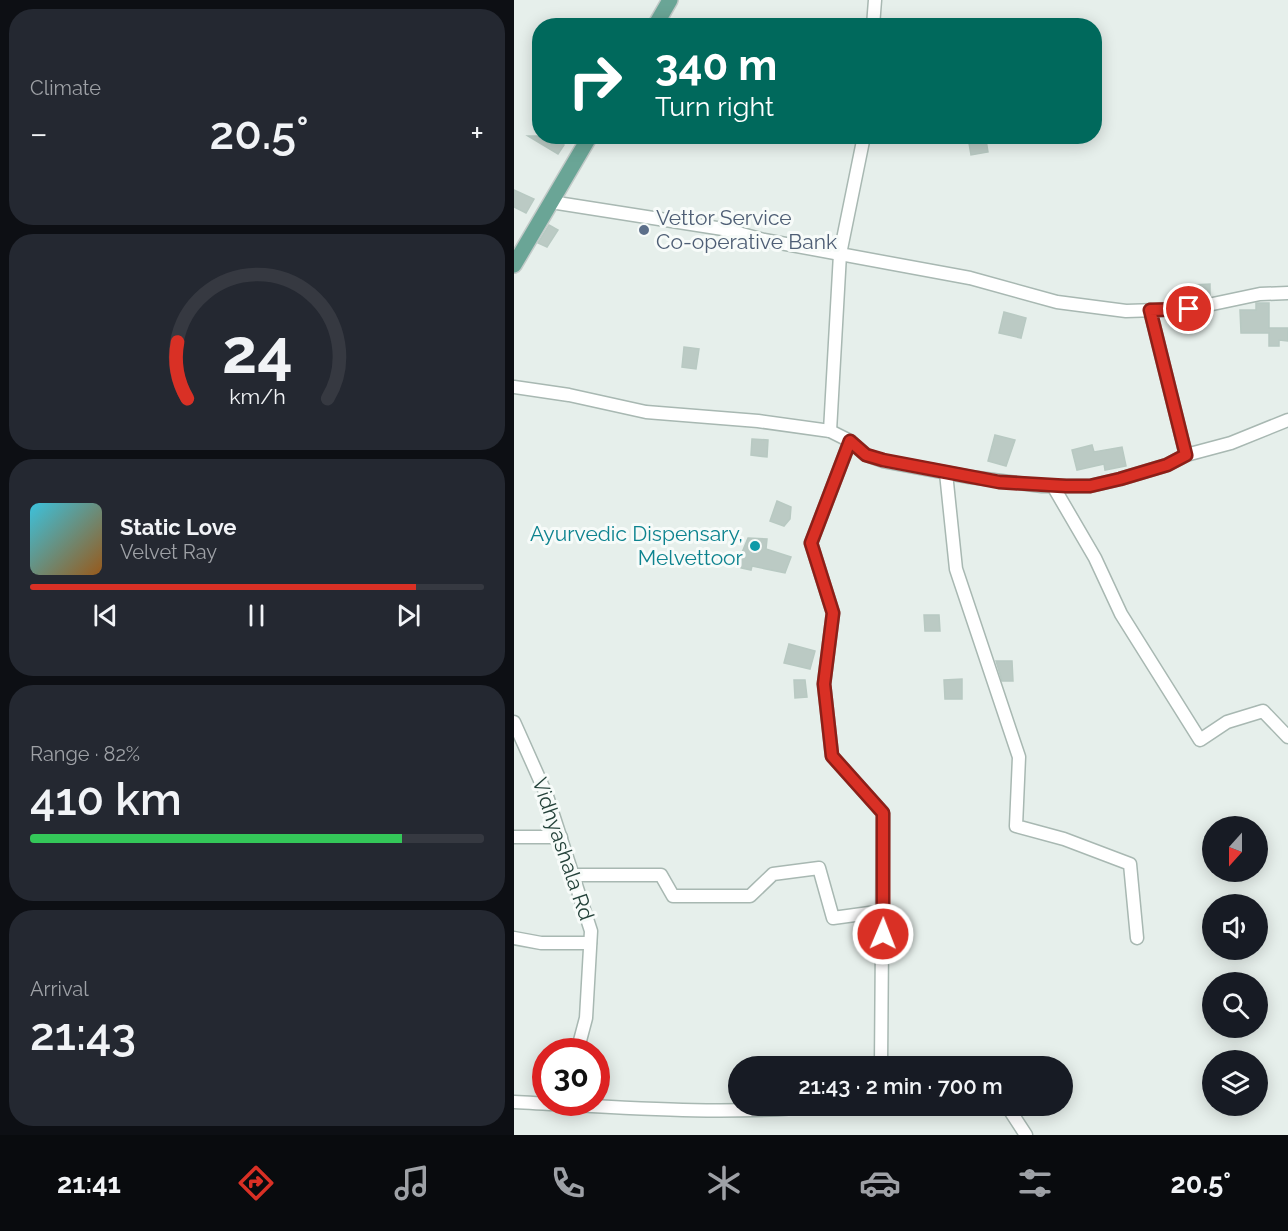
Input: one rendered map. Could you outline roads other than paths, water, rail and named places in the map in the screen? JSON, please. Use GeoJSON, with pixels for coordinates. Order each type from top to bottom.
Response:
{"type":"FeatureCollection","features":[{"type":"Feature","properties":{"kind":"main road"},"geometry":{"type":"LineString","coordinates":[[660,18],[670,0]]}},
{"type":"Feature","properties":{"kind":"main road"},"geometry":{"type":"LineString","coordinates":[[514,265],[585,144]]}},
{"type":"Feature","properties":{"kind":"street"},"geometry":{"type":"LineString","coordinates":[[874,18],[875,0]]}},
{"type":"Feature","properties":{"kind":"street"},"geometry":{"type":"LineString","coordinates":[[830,430],[840,254],[862,144]]}},
{"type":"Feature","properties":{"kind":"street"},"geometry":{"type":"LineString","coordinates":[[551,202],[723,229],[764,240],[970,278],[1057,302],[1126,311],[1189,309],[1260,294],[1288,293]]}},
{"type":"Feature","properties":{"kind":"street"},"geometry":{"type":"LineString","coordinates":[[1150,310],[1186,455]]}},
{"type":"Feature","properties":{"kind":"street"},"geometry":{"type":"LineString","coordinates":[[514,387],[569,395],[646,412],[758,421],[830,430],[850,441],[866,455],[875,458],[946,473],[1025,485],[1090,486],[1167,465],[1186,455],[1231,443],[1288,420]]}},
{"type":"Feature","properties":{"kind":"street"},"geometry":{"type":"LineString","coordinates":[[850,441],[811,543],[833,613],[824,684],[832,756],[883,813],[881,1056]]}},
{"type":"Feature","properties":{"kind":"street"},"geometry":{"type":"LineString","coordinates":[[946,473],[956,569],[1019,757],[1016,826],[1064,839],[1130,864],[1137,938]]}},
{"type":"Feature","properties":{"kind":"street"},"geometry":{"type":"LineString","coordinates":[[1053,486],[1095,558],[1121,614],[1200,740],[1227,722],[1263,711],[1288,737]]}},
{"type":"Feature","properties":{"kind":"street","name":"Vidhyashala Rd"},"geometry":{"type":"LineString","coordinates":[[514,722],[547,796],[591,930],[586,1018],[581,1038]]}},
{"type":"Feature","properties":{"kind":"street"},"geometry":{"type":"LineString","coordinates":[[514,837],[560,837]]}},
{"type":"Feature","properties":{"kind":"street"},"geometry":{"type":"LineString","coordinates":[[573,874],[661,875],[673,896],[750,896],[774,874],[819,868],[833,918],[884,911]]}},
{"type":"Feature","properties":{"kind":"street"},"geometry":{"type":"LineString","coordinates":[[514,938],[541,943],[590,943]]}},
{"type":"Feature","properties":{"kind":"street"},"geometry":{"type":"LineString","coordinates":[[514,1102],[532,1103]]}},
{"type":"Feature","properties":{"kind":"street"},"geometry":{"type":"LineString","coordinates":[[610,1107],[669,1110],[728,1110]]}},
{"type":"Feature","properties":{"kind":"street"},"geometry":{"type":"LineString","coordinates":[[1014,1116],[1026,1135]]}},
{"type":"Feature","properties":{"kind":"place","name":"Vettor Service Co-operative Bank"},"geometry":{"type":"Point","coordinates":[644,230]}},
{"type":"Feature","properties":{"kind":"place","name":"Ayurvedic Dispensary, Melvettoor"},"geometry":{"type":"Point","coordinates":[755,546]}}]}
